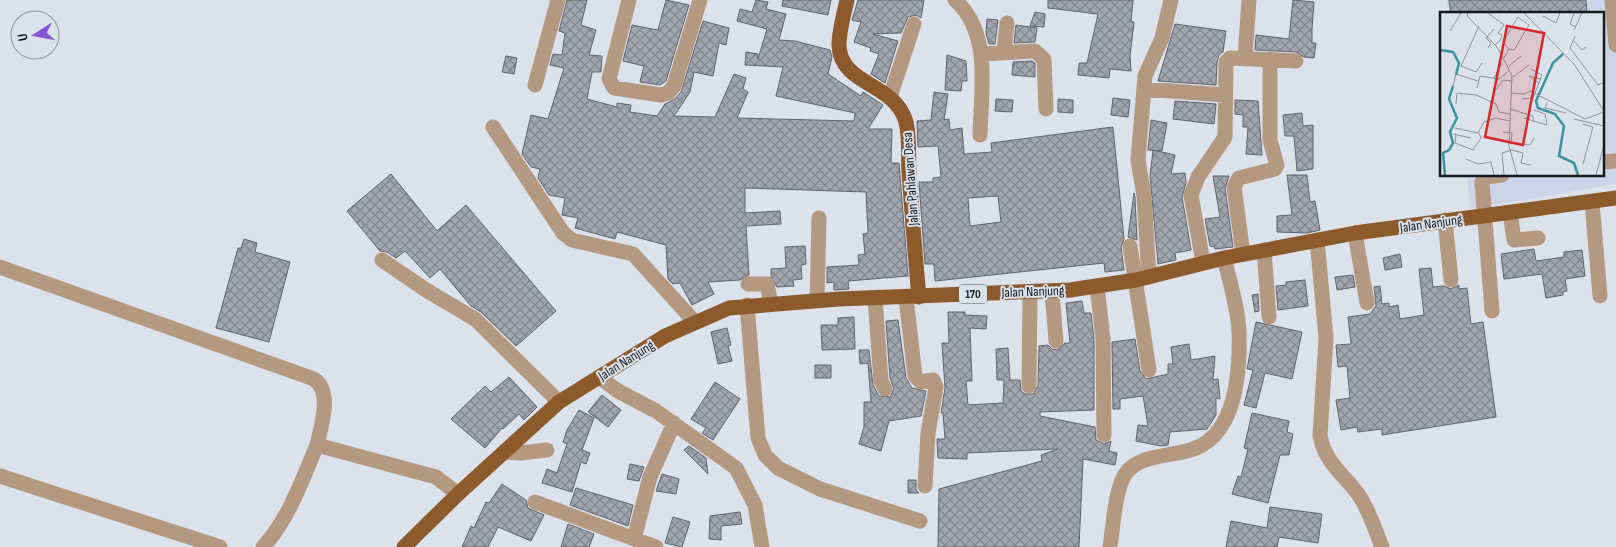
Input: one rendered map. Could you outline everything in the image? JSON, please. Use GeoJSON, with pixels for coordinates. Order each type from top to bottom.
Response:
{"type":"FeatureCollection","features":[{"type":"Feature","properties":{"kind":"main road","name":"Jalan Pahlawan Desa"},"geometry":{"type":"LineString","coordinates":[[847,0],[839,45],[843,60],[854,76],[890,97],[901,111],[908,133],[912,297]]}},
{"type":"Feature","properties":{"kind":"main road","name":"Jalan Nanjung"},"geometry":{"type":"LineString","coordinates":[[404,547],[458,494],[559,402],[665,336],[694,321],[729,308],[817,300],[1052,292],[1142,278],[1203,262],[1355,233],[1616,198]]}},
{"type":"Feature","properties":{"kind":"street"},"geometry":{"type":"LineString","coordinates":[[535,85],[558,0]]}},
{"type":"Feature","properties":{"kind":"street"},"geometry":{"type":"LineString","coordinates":[[629,0],[609,79],[614,88],[661,95],[668,93],[674,86],[700,0]]}},
{"type":"Feature","properties":{"kind":"street"},"geometry":{"type":"LineString","coordinates":[[955,0],[965,9],[982,54],[980,135]]}},
{"type":"Feature","properties":{"kind":"street"},"geometry":{"type":"LineString","coordinates":[[1149,370],[1142,278],[1144,196],[1138,160],[1145,76],[1162,38],[1171,0]]}},
{"type":"Feature","properties":{"kind":"street"},"geometry":{"type":"LineString","coordinates":[[1245,57],[1250,0]]}},
{"type":"Feature","properties":{"kind":"street"},"geometry":{"type":"LineString","coordinates":[[1612,0],[1616,45]]}},
{"type":"Feature","properties":{"kind":"street"},"geometry":{"type":"LineString","coordinates":[[1004,52],[1007,23]]}},
{"type":"Feature","properties":{"kind":"street"},"geometry":{"type":"LineString","coordinates":[[890,97],[914,24]]}},
{"type":"Feature","properties":{"kind":"street"},"geometry":{"type":"LineString","coordinates":[[982,54],[1035,50],[1040,53],[1044,59],[1046,109]]}},
{"type":"Feature","properties":{"kind":"street"},"geometry":{"type":"LineString","coordinates":[[1203,262],[1191,195],[1198,177],[1225,137],[1226,62],[1230,58],[1245,57],[1296,61]]}},
{"type":"Feature","properties":{"kind":"street"},"geometry":{"type":"LineString","coordinates":[[1243,254],[1234,187],[1240,178],[1275,170],[1277,165],[1270,140],[1270,59]]}},
{"type":"Feature","properties":{"kind":"street"},"geometry":{"type":"LineString","coordinates":[[1144,89],[1226,95]]}},
{"type":"Feature","properties":{"kind":"street"},"geometry":{"type":"LineString","coordinates":[[492,127],[563,233],[572,240],[633,254],[694,321]]}},
{"type":"Feature","properties":{"kind":"street"},"geometry":{"type":"LineString","coordinates":[[1492,311],[1482,182],[1486,177],[1494,176]]}},
{"type":"Feature","properties":{"kind":"street"},"geometry":{"type":"LineString","coordinates":[[1592,202],[1600,296]]}},
{"type":"Feature","properties":{"kind":"street"},"geometry":{"type":"LineString","coordinates":[[1510,212],[1514,240],[1538,238]]}},
{"type":"Feature","properties":{"kind":"street"},"geometry":{"type":"LineString","coordinates":[[817,300],[819,218]]}},
{"type":"Feature","properties":{"kind":"street"},"geometry":{"type":"LineString","coordinates":[[1445,220],[1451,280]]}},
{"type":"Feature","properties":{"kind":"street"},"geometry":{"type":"LineString","coordinates":[[1355,233],[1367,303]]}},
{"type":"Feature","properties":{"kind":"street"},"geometry":{"type":"LineString","coordinates":[[1317,240],[1326,338],[1320,436],[1322,447],[1328,461],[1359,494],[1382,547]]}},
{"type":"Feature","properties":{"kind":"street"},"geometry":{"type":"LineString","coordinates":[[1130,246],[1142,278]]}},
{"type":"Feature","properties":{"kind":"street"},"geometry":{"type":"LineString","coordinates":[[1264,250],[1269,317]]}},
{"type":"Feature","properties":{"kind":"street"},"geometry":{"type":"LineString","coordinates":[[1110,547],[1120,484],[1128,471],[1141,462],[1198,447],[1217,432],[1228,412],[1236,376],[1239,331],[1232,288],[1224,258]]}},
{"type":"Feature","properties":{"kind":"street"},"geometry":{"type":"LineString","coordinates":[[382,260],[426,290],[475,318],[559,402]]}},
{"type":"Feature","properties":{"kind":"street"},"geometry":{"type":"LineString","coordinates":[[0,267],[319,382],[324,397],[317,445],[287,514],[274,535],[263,547]]}},
{"type":"Feature","properties":{"kind":"street"},"geometry":{"type":"LineString","coordinates":[[748,284],[767,284],[771,303]]}},
{"type":"Feature","properties":{"kind":"street"},"geometry":{"type":"LineString","coordinates":[[1097,286],[1103,339],[1104,435]]}},
{"type":"Feature","properties":{"kind":"street"},"geometry":{"type":"LineString","coordinates":[[1029,386],[1030,292]]}},
{"type":"Feature","properties":{"kind":"street"},"geometry":{"type":"LineString","coordinates":[[1052,292],[1056,341]]}},
{"type":"Feature","properties":{"kind":"street"},"geometry":{"type":"LineString","coordinates":[[912,297],[915,376],[921,382],[933,380],[936,387],[928,433],[925,486]]}},
{"type":"Feature","properties":{"kind":"street"},"geometry":{"type":"LineString","coordinates":[[875,298],[881,381],[885,389]]}},
{"type":"Feature","properties":{"kind":"street"},"geometry":{"type":"LineString","coordinates":[[747,305],[758,438],[765,455],[778,468],[820,489],[920,521]]}},
{"type":"Feature","properties":{"kind":"street"},"geometry":{"type":"LineString","coordinates":[[599,377],[618,391],[656,410],[736,468],[742,476],[755,505],[762,547]]}},
{"type":"Feature","properties":{"kind":"street"},"geometry":{"type":"LineString","coordinates":[[634,539],[650,477],[674,423]]}},
{"type":"Feature","properties":{"kind":"street"},"geometry":{"type":"LineString","coordinates":[[317,445],[436,477],[458,494]]}},
{"type":"Feature","properties":{"kind":"street"},"geometry":{"type":"LineString","coordinates":[[504,452],[520,453],[547,450]]}},
{"type":"Feature","properties":{"kind":"street"},"geometry":{"type":"LineString","coordinates":[[0,476],[220,547]]}},
{"type":"Feature","properties":{"kind":"street"},"geometry":{"type":"LineString","coordinates":[[535,502],[656,547]]}},
{"type":"Feature","properties":{"kind":"shaded area"},"geometry":{"type":"Polygon","coordinates":[[[1447,0],[1616,0],[1616,184],[1470,209],[1467,176],[1604,176],[1604,12],[1448,12],[1447,0]]]}},
{"type":"Feature","properties":{"kind":"building"},"geometry":{"type":"Polygon","coordinates":[[[567,0],[587,0],[581,25],[596,30],[589,55],[602,56],[601,72],[592,72],[587,99],[617,107],[617,103],[631,105],[630,112],[657,116],[665,104],[675,99],[681,92],[703,21],[729,28],[726,45],[719,43],[713,76],[694,72],[690,92],[674,116],[715,117],[734,74],[746,78],[743,89],[748,92],[737,118],[854,121],[855,113],[776,96],[783,67],[745,65],[746,52],[758,54],[758,59],[767,29],[737,21],[740,9],[752,12],[756,0],[768,2],[766,9],[786,14],[779,40],[795,41],[830,50],[832,57],[828,74],[861,96],[863,92],[883,105],[868,129],[892,129],[891,163],[899,163],[908,276],[848,281],[849,289],[834,290],[834,282],[827,283],[827,267],[859,265],[858,255],[865,254],[863,234],[868,233],[866,192],[745,188],[745,213],[780,211],[781,224],[746,226],[749,275],[740,280],[708,282],[714,294],[692,305],[680,283],[673,284],[668,279],[666,245],[617,232],[615,239],[575,228],[578,218],[562,215],[565,198],[549,195],[538,178],[540,169],[531,167],[522,154],[531,115],[548,119],[564,68],[550,65],[553,54],[562,55],[565,33],[559,31],[567,0]]]}},
{"type":"Feature","properties":{"kind":"building"},"geometry":{"type":"Polygon","coordinates":[[[666,0],[689,5],[666,81],[660,85],[640,82],[644,66],[623,61],[632,25],[658,30],[666,0]]]}},
{"type":"Feature","properties":{"kind":"building"},"geometry":{"type":"Polygon","coordinates":[[[783,0],[831,0],[828,15],[782,6],[783,0]]]}},
{"type":"Feature","properties":{"kind":"building"},"geometry":{"type":"Polygon","coordinates":[[[858,0],[924,0],[921,18],[916,15],[908,17],[901,33],[873,34],[898,41],[885,83],[871,74],[879,54],[870,51],[871,48],[854,42],[861,22],[852,20],[858,0]]]}},
{"type":"Feature","properties":{"kind":"building"},"geometry":{"type":"Polygon","coordinates":[[[1048,0],[1133,0],[1131,22],[1134,22],[1130,56],[1131,71],[1110,69],[1109,78],[1078,75],[1079,63],[1087,63],[1098,14],[1048,8],[1048,0]]]}},
{"type":"Feature","properties":{"kind":"building"},"geometry":{"type":"Polygon","coordinates":[[[1293,0],[1314,2],[1312,43],[1316,43],[1314,58],[1304,57],[1296,52],[1255,50],[1256,35],[1289,39],[1293,0]]]}},
{"type":"Feature","properties":{"kind":"building"},"geometry":{"type":"Polygon","coordinates":[[[1449,0],[1586,0],[1587,12],[1451,12],[1449,0]]]}},
{"type":"Feature","properties":{"kind":"building"},"geometry":{"type":"Polygon","coordinates":[[[1035,12],[1045,14],[1044,27],[1030,26],[1035,12]]]}},
{"type":"Feature","properties":{"kind":"building"},"geometry":{"type":"Polygon","coordinates":[[[987,19],[998,20],[995,44],[989,44],[986,33],[987,19]]]}},
{"type":"Feature","properties":{"kind":"building"},"geometry":{"type":"Polygon","coordinates":[[[1175,24],[1226,31],[1223,52],[1219,55],[1217,62],[1216,85],[1158,81],[1175,24]]]}},
{"type":"Feature","properties":{"kind":"building"},"geometry":{"type":"Polygon","coordinates":[[[1016,25],[1037,28],[1035,42],[1014,43],[1016,25]]]}},
{"type":"Feature","properties":{"kind":"building"},"geometry":{"type":"Polygon","coordinates":[[[947,55],[966,61],[967,81],[962,81],[961,91],[945,90],[947,55]]]}},
{"type":"Feature","properties":{"kind":"building"},"geometry":{"type":"Polygon","coordinates":[[[506,56],[517,58],[514,74],[502,72],[506,56]]]}},
{"type":"Feature","properties":{"kind":"building"},"geometry":{"type":"Polygon","coordinates":[[[1032,61],[1035,63],[1035,77],[1012,75],[1013,62],[1032,61]]]}},
{"type":"Feature","properties":{"kind":"building"},"geometry":{"type":"Polygon","coordinates":[[[934,92],[948,94],[944,120],[949,119],[950,130],[962,128],[964,154],[992,152],[991,143],[1113,127],[1124,239],[1121,247],[1124,270],[1105,272],[1104,263],[935,281],[934,264],[925,264],[919,182],[933,182],[933,178],[941,177],[938,146],[918,147],[917,121],[931,120],[934,92]],[[998,196],[968,198],[970,226],[1001,222],[998,196]]]}},
{"type":"Feature","properties":{"kind":"building"},"geometry":{"type":"Polygon","coordinates":[[[1113,98],[1130,100],[1128,117],[1111,115],[1113,98]]]}},
{"type":"Feature","properties":{"kind":"building"},"geometry":{"type":"Polygon","coordinates":[[[996,99],[1013,100],[1012,112],[995,111],[996,99]]]}},
{"type":"Feature","properties":{"kind":"building"},"geometry":{"type":"Polygon","coordinates":[[[1058,99],[1073,100],[1073,113],[1058,112],[1058,99]]]}},
{"type":"Feature","properties":{"kind":"building"},"geometry":{"type":"Polygon","coordinates":[[[1235,100],[1258,101],[1262,155],[1246,154],[1248,127],[1243,127],[1243,115],[1235,114],[1235,100]]]}},
{"type":"Feature","properties":{"kind":"building"},"geometry":{"type":"Polygon","coordinates":[[[1175,101],[1216,104],[1214,124],[1173,119],[1175,101]]]}},
{"type":"Feature","properties":{"kind":"building"},"geometry":{"type":"Polygon","coordinates":[[[1302,113],[1303,126],[1313,125],[1313,169],[1297,171],[1294,136],[1285,136],[1283,115],[1302,113]]]}},
{"type":"Feature","properties":{"kind":"building"},"geometry":{"type":"Polygon","coordinates":[[[1151,120],[1167,123],[1162,151],[1148,150],[1151,120]]]}},
{"type":"Feature","properties":{"kind":"building"},"geometry":{"type":"Polygon","coordinates":[[[1153,150],[1175,155],[1171,174],[1185,173],[1186,183],[1182,197],[1191,250],[1175,253],[1176,260],[1158,264],[1150,176],[1153,150]]]}},
{"type":"Feature","properties":{"kind":"building"},"geometry":{"type":"Polygon","coordinates":[[[391,174],[437,231],[466,205],[556,311],[516,346],[481,312],[471,306],[440,269],[430,278],[405,251],[396,258],[387,252],[380,251],[347,211],[391,174]]]}},
{"type":"Feature","properties":{"kind":"building"},"geometry":{"type":"Polygon","coordinates":[[[1287,175],[1307,175],[1310,202],[1315,201],[1320,230],[1307,233],[1277,232],[1277,216],[1292,215],[1287,175]]]}},
{"type":"Feature","properties":{"kind":"building"},"geometry":{"type":"Polygon","coordinates":[[[1213,176],[1229,176],[1225,188],[1233,247],[1215,249],[1215,247],[1210,246],[1205,219],[1220,217],[1213,176]]]}},
{"type":"Feature","properties":{"kind":"building"},"geometry":{"type":"Polygon","coordinates":[[[1134,193],[1135,197],[1137,240],[1128,237],[1134,193]]]}},
{"type":"Feature","properties":{"kind":"building"},"geometry":{"type":"Polygon","coordinates":[[[244,239],[257,243],[255,252],[290,262],[269,342],[216,328],[238,248],[241,248],[244,239]]]}},
{"type":"Feature","properties":{"kind":"building"},"geometry":{"type":"Polygon","coordinates":[[[805,246],[806,264],[801,265],[802,279],[793,280],[794,286],[777,287],[771,276],[771,269],[786,268],[785,247],[805,246]]]}},
{"type":"Feature","properties":{"kind":"building"},"geometry":{"type":"Polygon","coordinates":[[[1534,249],[1536,261],[1564,257],[1564,252],[1582,250],[1585,276],[1565,279],[1567,291],[1563,292],[1563,295],[1546,298],[1542,274],[1504,279],[1501,254],[1534,249]]]}},
{"type":"Feature","properties":{"kind":"building"},"geometry":{"type":"Polygon","coordinates":[[[1400,254],[1402,267],[1385,270],[1383,258],[1400,254]]]}},
{"type":"Feature","properties":{"kind":"building"},"geometry":{"type":"Polygon","coordinates":[[[1431,268],[1433,287],[1444,286],[1451,289],[1459,285],[1459,289],[1467,288],[1471,324],[1483,322],[1496,417],[1382,435],[1382,429],[1358,432],[1357,427],[1341,430],[1336,400],[1350,398],[1347,366],[1338,367],[1336,345],[1351,344],[1348,317],[1370,314],[1376,306],[1374,287],[1380,286],[1382,304],[1389,303],[1389,307],[1398,305],[1400,319],[1424,315],[1419,269],[1431,268]]]}},
{"type":"Feature","properties":{"kind":"building"},"geometry":{"type":"Polygon","coordinates":[[[1353,275],[1355,287],[1337,290],[1335,277],[1353,275]]]}},
{"type":"Feature","properties":{"kind":"building"},"geometry":{"type":"Polygon","coordinates":[[[1305,280],[1308,306],[1278,310],[1276,286],[1286,285],[1286,282],[1305,280]]]}},
{"type":"Feature","properties":{"kind":"building"},"geometry":{"type":"Polygon","coordinates":[[[1258,294],[1259,311],[1255,312],[1252,295],[1258,294]]]}},
{"type":"Feature","properties":{"kind":"building"},"geometry":{"type":"Polygon","coordinates":[[[1082,301],[1084,313],[1091,313],[1094,340],[1094,410],[1040,412],[1040,416],[1095,427],[1096,440],[1104,444],[1111,441],[1109,451],[1117,453],[1115,465],[1083,459],[1079,547],[938,547],[939,489],[1042,461],[1041,455],[1058,449],[967,453],[967,459],[938,458],[937,439],[945,439],[943,413],[941,413],[945,388],[942,343],[949,343],[948,312],[965,312],[965,315],[987,316],[986,329],[970,328],[972,381],[966,381],[968,405],[1003,403],[1004,380],[997,380],[996,349],[1008,348],[1010,380],[1020,380],[1021,391],[1025,394],[1033,394],[1038,386],[1039,346],[1048,345],[1052,349],[1057,350],[1065,343],[1070,343],[1066,303],[1082,301]]]}},
{"type":"Feature","properties":{"kind":"building"},"geometry":{"type":"Polygon","coordinates":[[[854,317],[855,349],[822,350],[821,325],[838,325],[838,318],[854,317]]]}},
{"type":"Feature","properties":{"kind":"building"},"geometry":{"type":"Polygon","coordinates":[[[898,320],[906,378],[912,388],[926,391],[921,416],[889,421],[881,451],[859,444],[864,427],[864,402],[871,402],[868,363],[860,364],[859,350],[869,350],[873,385],[879,396],[890,397],[894,389],[890,378],[886,321],[898,320]]]}},
{"type":"Feature","properties":{"kind":"building"},"geometry":{"type":"Polygon","coordinates":[[[1256,322],[1302,332],[1292,379],[1265,373],[1256,408],[1244,405],[1253,370],[1247,369],[1256,322]]]}},
{"type":"Feature","properties":{"kind":"building"},"geometry":{"type":"Polygon","coordinates":[[[727,328],[731,345],[728,346],[732,361],[718,364],[711,332],[727,328]]]}},
{"type":"Feature","properties":{"kind":"building"},"geometry":{"type":"Polygon","coordinates":[[[1135,339],[1140,371],[1146,379],[1168,374],[1168,364],[1173,364],[1171,347],[1189,344],[1191,360],[1215,356],[1213,380],[1218,379],[1220,399],[1216,398],[1216,415],[1207,429],[1170,432],[1168,445],[1161,446],[1136,441],[1138,425],[1148,426],[1143,396],[1120,399],[1120,409],[1113,409],[1112,342],[1135,339]]]}},
{"type":"Feature","properties":{"kind":"building"},"geometry":{"type":"Polygon","coordinates":[[[815,365],[831,365],[831,378],[815,378],[815,365]]]}},
{"type":"Feature","properties":{"kind":"building"},"geometry":{"type":"Polygon","coordinates":[[[509,377],[537,407],[524,420],[519,414],[502,428],[485,448],[451,419],[485,386],[491,392],[509,377]]]}},
{"type":"Feature","properties":{"kind":"building"},"geometry":{"type":"Polygon","coordinates":[[[715,382],[740,399],[713,440],[702,433],[706,428],[691,419],[715,382]]]}},
{"type":"Feature","properties":{"kind":"building"},"geometry":{"type":"Polygon","coordinates":[[[602,395],[621,410],[608,427],[588,412],[602,395]]]}},
{"type":"Feature","properties":{"kind":"building"},"geometry":{"type":"Polygon","coordinates":[[[579,410],[594,418],[582,450],[590,453],[586,464],[581,462],[572,492],[542,483],[547,469],[557,473],[567,444],[563,442],[567,430],[579,410]]]}},
{"type":"Feature","properties":{"kind":"building"},"geometry":{"type":"Polygon","coordinates":[[[1252,413],[1289,421],[1287,432],[1293,434],[1289,455],[1280,455],[1268,503],[1232,494],[1238,476],[1241,477],[1248,449],[1244,448],[1252,413]]]}},
{"type":"Feature","properties":{"kind":"building"},"geometry":{"type":"Polygon","coordinates":[[[689,446],[706,458],[708,474],[684,450],[689,446]]]}},
{"type":"Feature","properties":{"kind":"building"},"geometry":{"type":"Polygon","coordinates":[[[630,464],[644,467],[639,481],[627,479],[630,464]]]}},
{"type":"Feature","properties":{"kind":"building"},"geometry":{"type":"Polygon","coordinates":[[[662,474],[679,479],[676,494],[656,491],[662,474]]]}},
{"type":"Feature","properties":{"kind":"building"},"geometry":{"type":"Polygon","coordinates":[[[908,480],[916,480],[916,490],[919,493],[908,493],[908,480]]]}},
{"type":"Feature","properties":{"kind":"building"},"geometry":{"type":"Polygon","coordinates":[[[502,484],[526,500],[528,508],[544,515],[531,541],[498,527],[488,547],[462,547],[471,526],[474,528],[486,502],[489,503],[502,484]]]}},
{"type":"Feature","properties":{"kind":"building"},"geometry":{"type":"Polygon","coordinates":[[[576,488],[633,505],[628,526],[570,505],[576,488]]]}},
{"type":"Feature","properties":{"kind":"building"},"geometry":{"type":"Polygon","coordinates":[[[1270,507],[1322,514],[1318,543],[1279,537],[1277,547],[1226,547],[1231,521],[1267,528],[1270,507]]]}},
{"type":"Feature","properties":{"kind":"building"},"geometry":{"type":"Polygon","coordinates":[[[740,512],[742,524],[721,526],[721,540],[709,539],[710,516],[740,512]]]}},
{"type":"Feature","properties":{"kind":"building"},"geometry":{"type":"Polygon","coordinates":[[[673,517],[690,522],[682,547],[665,543],[673,517]]]}},
{"type":"Feature","properties":{"kind":"building"},"geometry":{"type":"Polygon","coordinates":[[[568,524],[594,534],[589,547],[561,547],[568,524]]]}}]}
